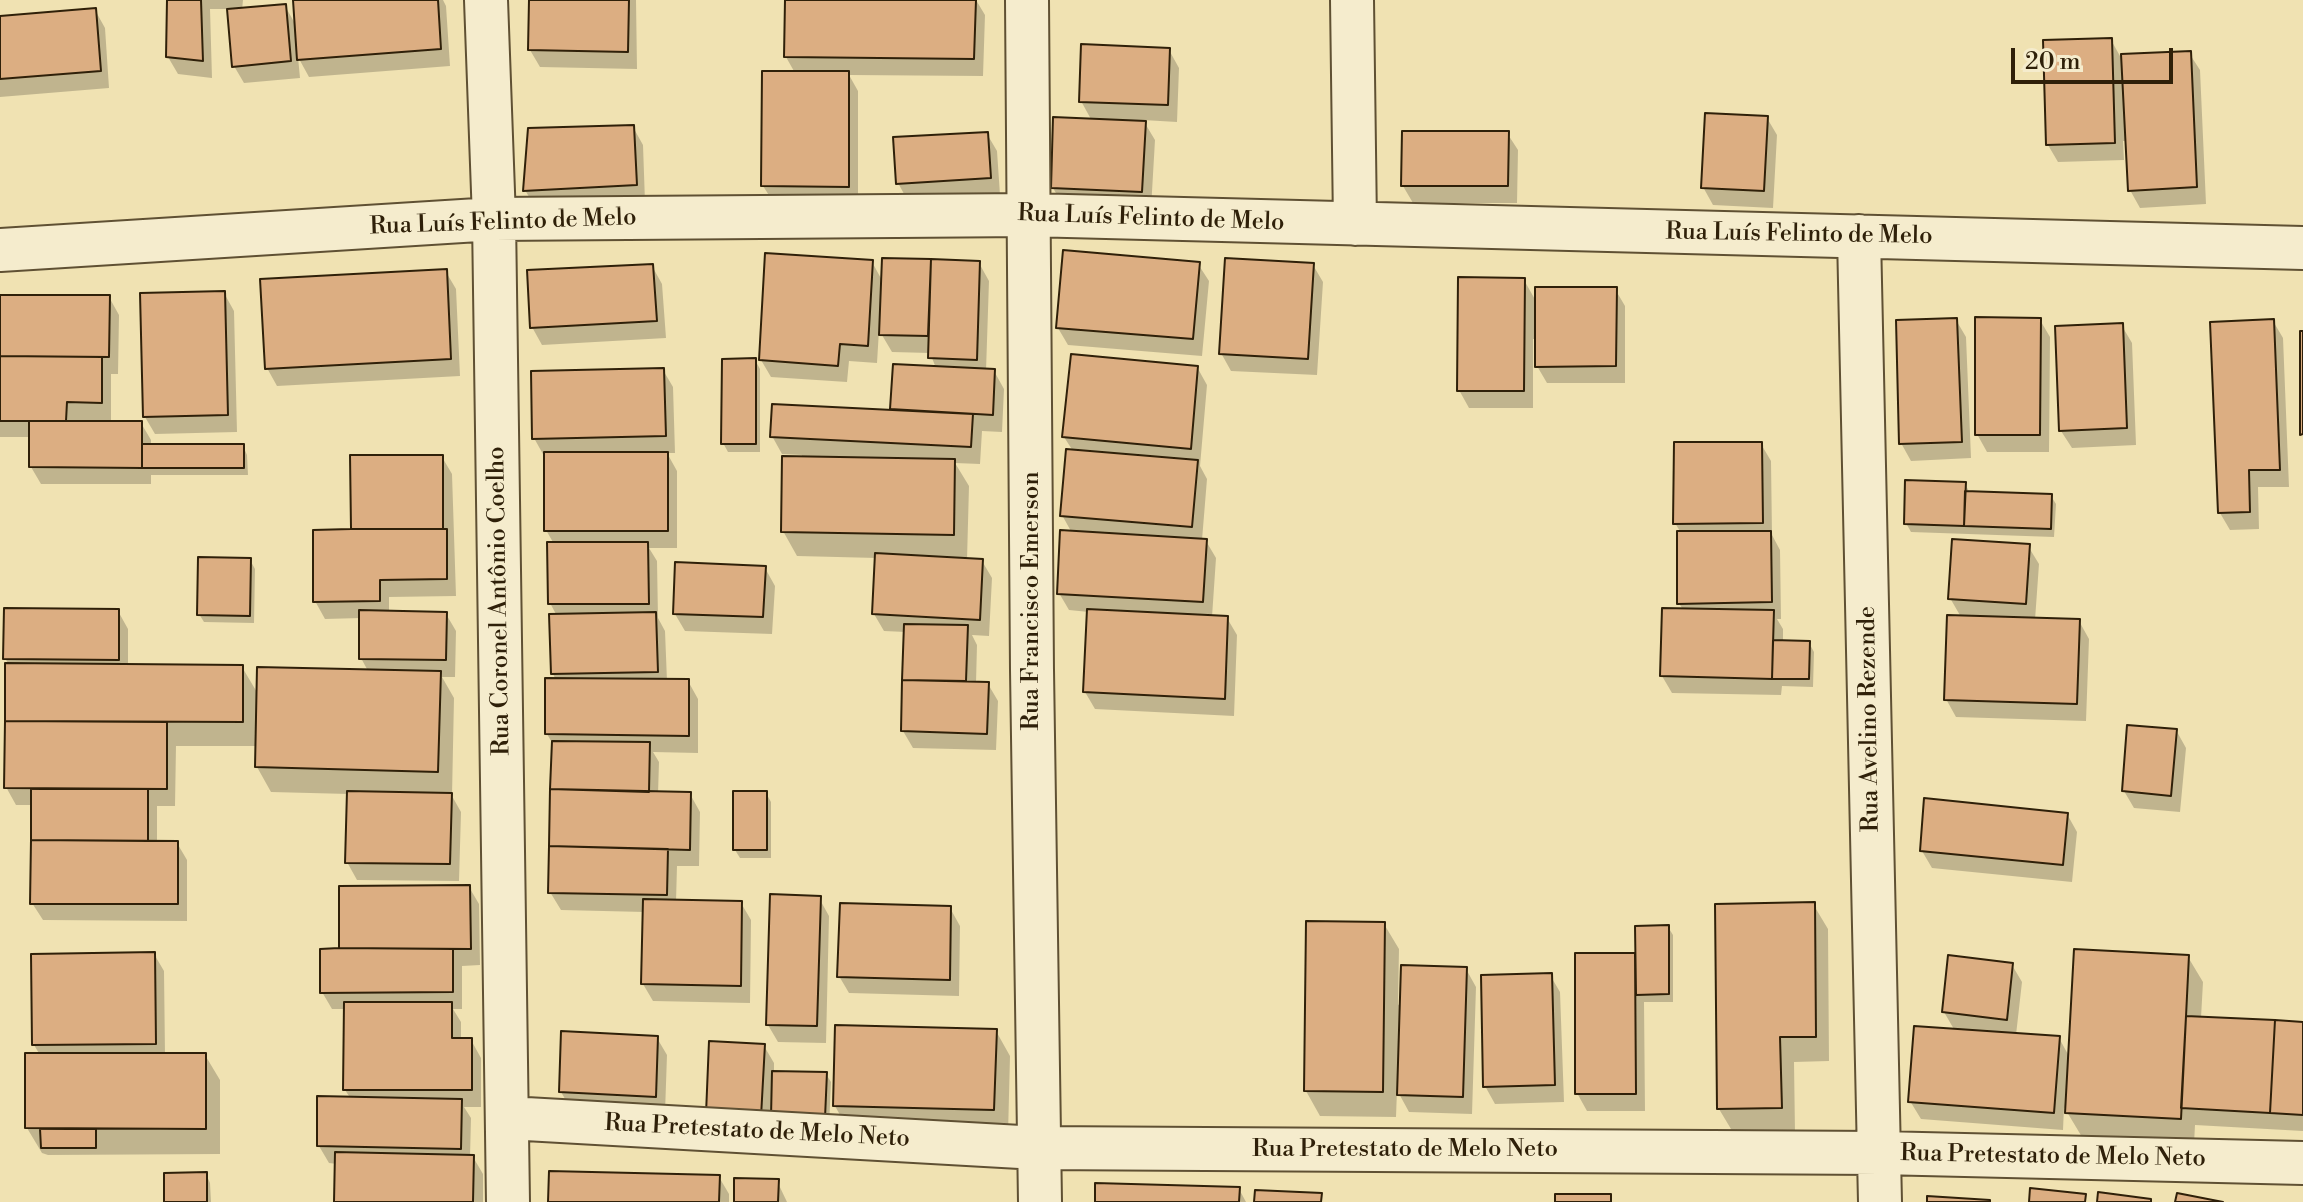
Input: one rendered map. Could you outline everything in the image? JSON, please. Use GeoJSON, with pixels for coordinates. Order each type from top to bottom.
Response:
{"type":"FeatureCollection","features":[{"type":"Feature","properties":{"kind":"street","name":"Rua Coronel Antônio Coelho"},"geometry":{"type":"LineString","coordinates":[[486,0],[494,219],[508,1202]]}},
{"type":"Feature","properties":{"kind":"street","name":"Rua Francisco Emerson"},"geometry":{"type":"LineString","coordinates":[[1027,0],[1040,1202]]}},
{"type":"Feature","properties":{"kind":"street"},"geometry":{"type":"LineString","coordinates":[[1352,0],[1355,224]]}},
{"type":"Feature","properties":{"kind":"street","name":"Rua Luís Felinto de Melo"},"geometry":{"type":"LineString","coordinates":[[0,250],[494,219],[1029,215],[2303,248]]}},
{"type":"Feature","properties":{"kind":"street","name":"Rua Avelino Rezende"},"geometry":{"type":"LineString","coordinates":[[1859,236],[1880,1202]]}},
{"type":"Feature","properties":{"kind":"street","name":"Rua Pretestato de Melo Neto"},"geometry":{"type":"LineString","coordinates":[[508,1118],[1038,1148],[1880,1153],[2303,1163]]}},
{"type":"Feature","properties":{"kind":"building"},"geometry":{"type":"Polygon","coordinates":[[[167,0],[201,0],[203,61],[166,57],[167,0]]]}},
{"type":"Feature","properties":{"kind":"building"},"geometry":{"type":"Polygon","coordinates":[[[293,0],[438,0],[441,49],[297,60],[293,0]]]}},
{"type":"Feature","properties":{"kind":"building"},"geometry":{"type":"Polygon","coordinates":[[[529,0],[629,0],[628,52],[528,50],[529,0]]]}},
{"type":"Feature","properties":{"kind":"building"},"geometry":{"type":"Polygon","coordinates":[[[785,0],[976,0],[974,59],[784,57],[785,0]]]}},
{"type":"Feature","properties":{"kind":"building"},"geometry":{"type":"Polygon","coordinates":[[[286,4],[291,61],[232,67],[227,9],[286,4]]]}},
{"type":"Feature","properties":{"kind":"building"},"geometry":{"type":"Polygon","coordinates":[[[96,8],[101,71],[0,79],[0,16],[96,8]]]}},
{"type":"Feature","properties":{"kind":"building"},"geometry":{"type":"Polygon","coordinates":[[[2112,38],[2115,143],[2046,145],[2043,40],[2112,38]]]}},
{"type":"Feature","properties":{"kind":"building"},"geometry":{"type":"Polygon","coordinates":[[[1081,44],[1170,48],[1168,105],[1079,102],[1081,44]]]}},
{"type":"Feature","properties":{"kind":"building"},"geometry":{"type":"Polygon","coordinates":[[[2191,51],[2197,187],[2128,191],[2121,54],[2191,51]]]}},
{"type":"Feature","properties":{"kind":"building"},"geometry":{"type":"Polygon","coordinates":[[[762,71],[849,71],[849,187],[761,186],[762,71]]]}},
{"type":"Feature","properties":{"kind":"building"},"geometry":{"type":"Polygon","coordinates":[[[1705,113],[1768,116],[1764,191],[1701,188],[1705,113]]]}},
{"type":"Feature","properties":{"kind":"building"},"geometry":{"type":"Polygon","coordinates":[[[1053,117],[1146,121],[1142,192],[1051,188],[1053,117]]]}},
{"type":"Feature","properties":{"kind":"building"},"geometry":{"type":"Polygon","coordinates":[[[634,125],[637,185],[523,191],[528,128],[634,125]]]}},
{"type":"Feature","properties":{"kind":"building"},"geometry":{"type":"Polygon","coordinates":[[[1402,131],[1509,131],[1508,186],[1401,186],[1402,131]]]}},
{"type":"Feature","properties":{"kind":"building"},"geometry":{"type":"Polygon","coordinates":[[[988,132],[991,178],[896,184],[893,137],[988,132]]]}},
{"type":"Feature","properties":{"kind":"building"},"geometry":{"type":"Polygon","coordinates":[[[1063,250],[1200,262],[1193,339],[1056,328],[1063,250]]]}},
{"type":"Feature","properties":{"kind":"building"},"geometry":{"type":"Polygon","coordinates":[[[765,253],[873,260],[868,346],[840,344],[838,366],[759,360],[765,253]]]}},
{"type":"Feature","properties":{"kind":"building"},"geometry":{"type":"Polygon","coordinates":[[[882,258],[931,259],[928,336],[879,335],[882,258]]]}},
{"type":"Feature","properties":{"kind":"building"},"geometry":{"type":"Polygon","coordinates":[[[1225,258],[1314,263],[1308,359],[1219,354],[1225,258]]]}},
{"type":"Feature","properties":{"kind":"building"},"geometry":{"type":"Polygon","coordinates":[[[931,259],[980,261],[977,360],[928,358],[931,259]]]}},
{"type":"Feature","properties":{"kind":"building"},"geometry":{"type":"Polygon","coordinates":[[[653,264],[657,321],[530,328],[527,270],[653,264]]]}},
{"type":"Feature","properties":{"kind":"building"},"geometry":{"type":"Polygon","coordinates":[[[447,269],[451,359],[265,369],[260,279],[447,269]]]}},
{"type":"Feature","properties":{"kind":"building"},"geometry":{"type":"Polygon","coordinates":[[[1458,277],[1525,278],[1524,391],[1457,391],[1458,277]]]}},
{"type":"Feature","properties":{"kind":"building"},"geometry":{"type":"Polygon","coordinates":[[[1535,287],[1617,287],[1616,366],[1535,367],[1535,287]]]}},
{"type":"Feature","properties":{"kind":"building"},"geometry":{"type":"Polygon","coordinates":[[[225,291],[228,415],[143,417],[140,293],[225,291]]]}},
{"type":"Feature","properties":{"kind":"building"},"geometry":{"type":"Polygon","coordinates":[[[0,295],[110,295],[109,357],[0,356],[0,295]]]}},
{"type":"Feature","properties":{"kind":"building"},"geometry":{"type":"Polygon","coordinates":[[[1975,317],[2041,318],[2040,435],[1975,435],[1975,317]]]}},
{"type":"Feature","properties":{"kind":"building"},"geometry":{"type":"Polygon","coordinates":[[[1957,318],[1962,442],[1899,444],[1896,320],[1957,318]]]}},
{"type":"Feature","properties":{"kind":"building"},"geometry":{"type":"Polygon","coordinates":[[[2274,319],[2280,470],[2249,470],[2250,512],[2218,513],[2210,322],[2274,319]]]}},
{"type":"Feature","properties":{"kind":"building"},"geometry":{"type":"Polygon","coordinates":[[[2123,323],[2127,428],[2059,431],[2055,326],[2123,323]]]}},
{"type":"Feature","properties":{"kind":"building"},"geometry":{"type":"Polygon","coordinates":[[[2300,331],[2303,331],[2303,434],[2300,435],[2300,331]]]}},
{"type":"Feature","properties":{"kind":"building"},"geometry":{"type":"Polygon","coordinates":[[[1071,354],[1198,366],[1191,449],[1062,437],[1071,354]]]}},
{"type":"Feature","properties":{"kind":"building"},"geometry":{"type":"Polygon","coordinates":[[[0,356],[102,357],[102,403],[67,402],[66,421],[0,421],[0,356]]]}},
{"type":"Feature","properties":{"kind":"building"},"geometry":{"type":"Polygon","coordinates":[[[756,358],[756,444],[721,444],[722,359],[756,358]]]}},
{"type":"Feature","properties":{"kind":"building"},"geometry":{"type":"Polygon","coordinates":[[[893,364],[995,369],[993,415],[890,409],[893,364]]]}},
{"type":"Feature","properties":{"kind":"building"},"geometry":{"type":"Polygon","coordinates":[[[664,368],[666,436],[532,439],[531,371],[664,368]]]}},
{"type":"Feature","properties":{"kind":"building"},"geometry":{"type":"Polygon","coordinates":[[[772,404],[973,414],[971,447],[770,437],[772,404]]]}},
{"type":"Feature","properties":{"kind":"building"},"geometry":{"type":"Polygon","coordinates":[[[29,421],[142,421],[142,468],[29,467],[29,421]]]}},
{"type":"Feature","properties":{"kind":"building"},"geometry":{"type":"Polygon","coordinates":[[[1674,442],[1762,442],[1763,523],[1673,524],[1674,442]]]}},
{"type":"Feature","properties":{"kind":"building"},"geometry":{"type":"Polygon","coordinates":[[[142,444],[244,444],[244,468],[142,468],[142,444]]]}},
{"type":"Feature","properties":{"kind":"building"},"geometry":{"type":"Polygon","coordinates":[[[1066,449],[1198,460],[1192,527],[1060,516],[1066,449]]]}},
{"type":"Feature","properties":{"kind":"building"},"geometry":{"type":"Polygon","coordinates":[[[544,452],[668,452],[668,531],[544,531],[544,452]]]}},
{"type":"Feature","properties":{"kind":"building"},"geometry":{"type":"Polygon","coordinates":[[[350,455],[443,455],[443,529],[351,529],[350,455]]]}},
{"type":"Feature","properties":{"kind":"building"},"geometry":{"type":"Polygon","coordinates":[[[782,456],[955,459],[954,535],[781,532],[782,456]]]}},
{"type":"Feature","properties":{"kind":"building"},"geometry":{"type":"Polygon","coordinates":[[[1905,480],[1966,482],[1964,526],[1904,524],[1905,480]]]}},
{"type":"Feature","properties":{"kind":"building"},"geometry":{"type":"Polygon","coordinates":[[[1965,491],[2052,494],[2051,529],[1964,526],[1965,491]]]}},
{"type":"Feature","properties":{"kind":"building"},"geometry":{"type":"Polygon","coordinates":[[[447,529],[447,579],[380,580],[380,601],[313,602],[313,530],[447,529]]]}},
{"type":"Feature","properties":{"kind":"building"},"geometry":{"type":"Polygon","coordinates":[[[1060,530],[1207,539],[1203,602],[1057,594],[1060,530]]]}},
{"type":"Feature","properties":{"kind":"building"},"geometry":{"type":"Polygon","coordinates":[[[1677,531],[1771,531],[1772,602],[1677,604],[1677,531]]]}},
{"type":"Feature","properties":{"kind":"building"},"geometry":{"type":"Polygon","coordinates":[[[1952,539],[2030,544],[2026,604],[1948,599],[1952,539]]]}},
{"type":"Feature","properties":{"kind":"building"},"geometry":{"type":"Polygon","coordinates":[[[547,542],[648,542],[649,604],[548,604],[547,542]]]}},
{"type":"Feature","properties":{"kind":"building"},"geometry":{"type":"Polygon","coordinates":[[[875,553],[983,559],[980,620],[872,614],[875,553]]]}},
{"type":"Feature","properties":{"kind":"building"},"geometry":{"type":"Polygon","coordinates":[[[198,557],[251,558],[250,616],[197,615],[198,557]]]}},
{"type":"Feature","properties":{"kind":"building"},"geometry":{"type":"Polygon","coordinates":[[[675,562],[766,566],[763,617],[673,614],[675,562]]]}},
{"type":"Feature","properties":{"kind":"building"},"geometry":{"type":"Polygon","coordinates":[[[4,608],[119,609],[119,660],[3,659],[4,608]]]}},
{"type":"Feature","properties":{"kind":"building"},"geometry":{"type":"Polygon","coordinates":[[[1662,608],[1774,610],[1772,679],[1660,676],[1662,608]]]}},
{"type":"Feature","properties":{"kind":"building"},"geometry":{"type":"Polygon","coordinates":[[[1087,609],[1228,616],[1225,699],[1083,692],[1087,609]]]}},
{"type":"Feature","properties":{"kind":"building"},"geometry":{"type":"Polygon","coordinates":[[[359,610],[447,612],[446,660],[359,659],[359,610]]]}},
{"type":"Feature","properties":{"kind":"building"},"geometry":{"type":"Polygon","coordinates":[[[656,612],[658,672],[551,674],[549,614],[656,612]]]}},
{"type":"Feature","properties":{"kind":"building"},"geometry":{"type":"Polygon","coordinates":[[[1947,615],[2080,619],[2077,704],[1944,700],[1947,615]]]}},
{"type":"Feature","properties":{"kind":"building"},"geometry":{"type":"Polygon","coordinates":[[[904,624],[968,625],[966,681],[902,680],[904,624]]]}},
{"type":"Feature","properties":{"kind":"building"},"geometry":{"type":"Polygon","coordinates":[[[1773,640],[1810,641],[1809,679],[1772,679],[1773,640]]]}},
{"type":"Feature","properties":{"kind":"building"},"geometry":{"type":"Polygon","coordinates":[[[5,663],[243,665],[243,722],[5,721],[5,663]]]}},
{"type":"Feature","properties":{"kind":"building"},"geometry":{"type":"Polygon","coordinates":[[[257,667],[441,671],[438,772],[255,767],[257,667]]]}},
{"type":"Feature","properties":{"kind":"building"},"geometry":{"type":"Polygon","coordinates":[[[545,678],[689,679],[689,736],[545,734],[545,678]]]}},
{"type":"Feature","properties":{"kind":"building"},"geometry":{"type":"Polygon","coordinates":[[[902,680],[989,682],[987,734],[901,731],[902,680]]]}},
{"type":"Feature","properties":{"kind":"building"},"geometry":{"type":"Polygon","coordinates":[[[5,721],[167,722],[167,789],[4,788],[5,721]]]}},
{"type":"Feature","properties":{"kind":"building"},"geometry":{"type":"Polygon","coordinates":[[[2127,725],[2177,729],[2171,796],[2122,791],[2127,725]]]}},
{"type":"Feature","properties":{"kind":"building"},"geometry":{"type":"Polygon","coordinates":[[[552,741],[650,742],[649,792],[550,789],[552,741]]]}},
{"type":"Feature","properties":{"kind":"building"},"geometry":{"type":"Polygon","coordinates":[[[31,789],[148,789],[148,841],[31,840],[31,789]]]}},
{"type":"Feature","properties":{"kind":"building"},"geometry":{"type":"Polygon","coordinates":[[[550,789],[691,792],[690,850],[549,846],[550,789]]]}},
{"type":"Feature","properties":{"kind":"building"},"geometry":{"type":"Polygon","coordinates":[[[347,791],[452,793],[450,864],[345,863],[347,791]]]}},
{"type":"Feature","properties":{"kind":"building"},"geometry":{"type":"Polygon","coordinates":[[[733,791],[767,791],[767,850],[733,850],[733,791]]]}},
{"type":"Feature","properties":{"kind":"building"},"geometry":{"type":"Polygon","coordinates":[[[1924,798],[2068,813],[2063,865],[1920,851],[1924,798]]]}},
{"type":"Feature","properties":{"kind":"building"},"geometry":{"type":"Polygon","coordinates":[[[31,840],[178,841],[178,904],[30,904],[31,840]]]}},
{"type":"Feature","properties":{"kind":"building"},"geometry":{"type":"Polygon","coordinates":[[[549,846],[668,849],[667,895],[548,893],[549,846]]]}},
{"type":"Feature","properties":{"kind":"building"},"geometry":{"type":"Polygon","coordinates":[[[470,885],[471,949],[339,948],[339,886],[470,885]]]}},
{"type":"Feature","properties":{"kind":"building"},"geometry":{"type":"Polygon","coordinates":[[[770,894],[821,896],[817,1026],[766,1025],[770,894]]]}},
{"type":"Feature","properties":{"kind":"building"},"geometry":{"type":"Polygon","coordinates":[[[643,899],[742,901],[741,986],[641,984],[643,899]]]}},
{"type":"Feature","properties":{"kind":"building"},"geometry":{"type":"Polygon","coordinates":[[[1815,902],[1816,1037],[1780,1037],[1782,1108],[1717,1109],[1715,904],[1815,902]]]}},
{"type":"Feature","properties":{"kind":"building"},"geometry":{"type":"Polygon","coordinates":[[[840,903],[951,906],[950,980],[837,977],[840,903]]]}},
{"type":"Feature","properties":{"kind":"building"},"geometry":{"type":"Polygon","coordinates":[[[1306,921],[1385,922],[1383,1092],[1304,1091],[1306,921]]]}},
{"type":"Feature","properties":{"kind":"building"},"geometry":{"type":"Polygon","coordinates":[[[1669,925],[1669,994],[1636,995],[1635,926],[1669,925]]]}},
{"type":"Feature","properties":{"kind":"building"},"geometry":{"type":"Polygon","coordinates":[[[320,949],[453,949],[453,992],[320,993],[320,949]]]}},
{"type":"Feature","properties":{"kind":"building"},"geometry":{"type":"Polygon","coordinates":[[[2074,949],[2189,955],[2181,1119],[2065,1113],[2074,949]]]}},
{"type":"Feature","properties":{"kind":"building"},"geometry":{"type":"Polygon","coordinates":[[[155,952],[156,1044],[32,1045],[31,954],[155,952]]]}},
{"type":"Feature","properties":{"kind":"building"},"geometry":{"type":"Polygon","coordinates":[[[1575,953],[1635,953],[1636,1094],[1575,1094],[1575,953]]]}},
{"type":"Feature","properties":{"kind":"building"},"geometry":{"type":"Polygon","coordinates":[[[1948,955],[2013,963],[2007,1020],[1942,1012],[1948,955]]]}},
{"type":"Feature","properties":{"kind":"building"},"geometry":{"type":"Polygon","coordinates":[[[1401,965],[1467,967],[1463,1097],[1397,1095],[1401,965]]]}},
{"type":"Feature","properties":{"kind":"building"},"geometry":{"type":"Polygon","coordinates":[[[1552,973],[1555,1085],[1483,1087],[1481,975],[1552,973]]]}},
{"type":"Feature","properties":{"kind":"building"},"geometry":{"type":"Polygon","coordinates":[[[344,1002],[452,1002],[452,1038],[472,1038],[472,1090],[343,1090],[344,1002]]]}},
{"type":"Feature","properties":{"kind":"building"},"geometry":{"type":"Polygon","coordinates":[[[2186,1016],[2275,1020],[2270,1113],[2181,1108],[2186,1016]]]}},
{"type":"Feature","properties":{"kind":"building"},"geometry":{"type":"Polygon","coordinates":[[[2275,1020],[2303,1022],[2303,1115],[2270,1113],[2275,1020]]]}},
{"type":"Feature","properties":{"kind":"building"},"geometry":{"type":"Polygon","coordinates":[[[835,1025],[997,1029],[994,1110],[833,1106],[835,1025]]]}},
{"type":"Feature","properties":{"kind":"building"},"geometry":{"type":"Polygon","coordinates":[[[1914,1026],[2060,1036],[2054,1113],[1908,1102],[1914,1026]]]}},
{"type":"Feature","properties":{"kind":"building"},"geometry":{"type":"Polygon","coordinates":[[[561,1031],[658,1036],[656,1097],[559,1092],[561,1031]]]}},
{"type":"Feature","properties":{"kind":"building"},"geometry":{"type":"Polygon","coordinates":[[[709,1041],[765,1044],[761,1117],[706,1114],[709,1041]]]}},
{"type":"Feature","properties":{"kind":"building"},"geometry":{"type":"Polygon","coordinates":[[[25,1053],[206,1053],[206,1129],[25,1128],[25,1053]]]}},
{"type":"Feature","properties":{"kind":"building"},"geometry":{"type":"Polygon","coordinates":[[[772,1071],[827,1072],[825,1118],[771,1117],[772,1071]]]}},
{"type":"Feature","properties":{"kind":"building"},"geometry":{"type":"Polygon","coordinates":[[[317,1096],[462,1099],[461,1149],[317,1146],[317,1096]]]}},
{"type":"Feature","properties":{"kind":"building"},"geometry":{"type":"Polygon","coordinates":[[[40,1129],[96,1129],[96,1148],[41,1148],[40,1129]]]}},
{"type":"Feature","properties":{"kind":"building"},"geometry":{"type":"Polygon","coordinates":[[[335,1152],[474,1155],[473,1202],[334,1202],[335,1152]]]}},
{"type":"Feature","properties":{"kind":"building"},"geometry":{"type":"Polygon","coordinates":[[[549,1171],[720,1175],[719,1202],[548,1202],[549,1171]]]}},
{"type":"Feature","properties":{"kind":"building"},"geometry":{"type":"Polygon","coordinates":[[[207,1172],[207,1202],[164,1202],[164,1173],[207,1172]]]}},
{"type":"Feature","properties":{"kind":"building"},"geometry":{"type":"Polygon","coordinates":[[[734,1178],[779,1179],[778,1202],[734,1202],[734,1178]]]}},
{"type":"Feature","properties":{"kind":"building"},"geometry":{"type":"Polygon","coordinates":[[[1095,1183],[1240,1187],[1239,1202],[1095,1202],[1095,1183]]]}},
{"type":"Feature","properties":{"kind":"building"},"geometry":{"type":"Polygon","coordinates":[[[2030,1188],[2086,1194],[2085,1202],[2029,1202],[2030,1188]]]}},
{"type":"Feature","properties":{"kind":"building"},"geometry":{"type":"Polygon","coordinates":[[[1255,1190],[1322,1193],[1321,1202],[1254,1202],[1255,1190]]]}},
{"type":"Feature","properties":{"kind":"building"},"geometry":{"type":"Polygon","coordinates":[[[2098,1192],[2151,1199],[2151,1202],[2097,1202],[2098,1192]]]}},
{"type":"Feature","properties":{"kind":"building"},"geometry":{"type":"Polygon","coordinates":[[[2177,1193],[2223,1202],[2175,1202],[2177,1193]]]}},
{"type":"Feature","properties":{"kind":"building"},"geometry":{"type":"Polygon","coordinates":[[[1555,1194],[1611,1194],[1611,1202],[1555,1202],[1555,1194]]]}},
{"type":"Feature","properties":{"kind":"building"},"geometry":{"type":"Polygon","coordinates":[[[1927,1196],[1990,1200],[1990,1202],[1927,1202],[1927,1196]]]}}]}
